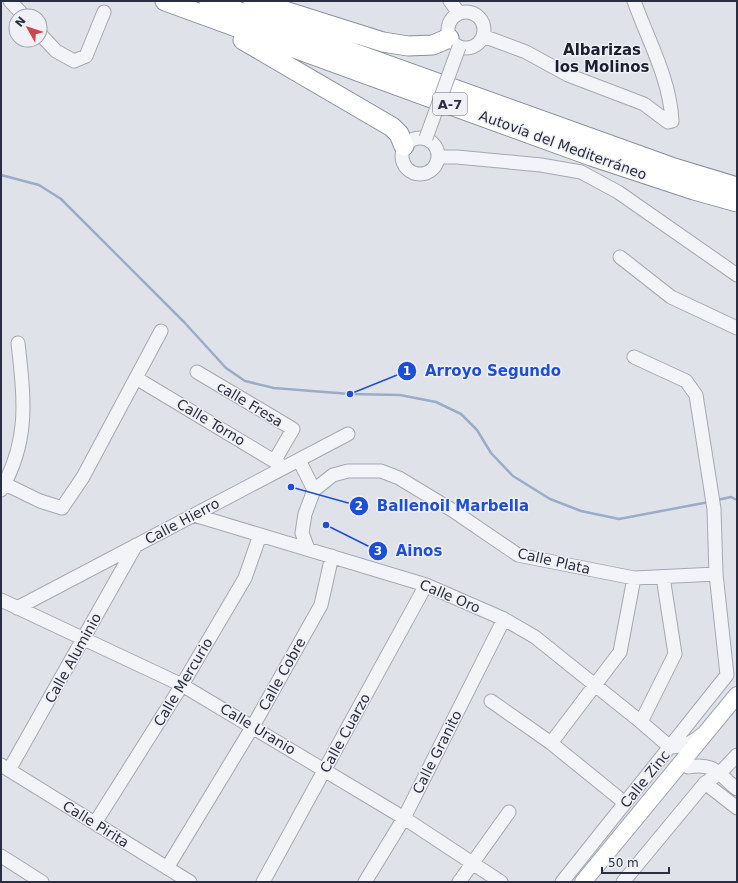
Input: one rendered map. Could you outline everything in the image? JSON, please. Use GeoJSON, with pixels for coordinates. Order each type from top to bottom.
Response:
{"type":"FeatureCollection","features":[{"type":"Feature","properties":{"kind":"highway"},"geometry":{"type":"LineString","coordinates":[[149,1],[231,33],[263,50],[392,127],[399,134],[404,146]]}},
{"type":"Feature","properties":{"kind":"highway","name":"Autovía del Mediterráneo"},"geometry":{"type":"LineString","coordinates":[[165,1],[605,160],[694,190],[737,202]]}},
{"type":"Feature","properties":{"kind":"highway","name":"Autovía del Mediterráneo"},"geometry":{"type":"LineString","coordinates":[[209,1],[671,167],[737,187]]}},
{"type":"Feature","properties":{"kind":"highway"},"geometry":{"type":"LineString","coordinates":[[253,1],[383,42],[408,46],[454,43]]}},
{"type":"Feature","properties":{"kind":"main road"},"geometry":{"type":"LineString","coordinates":[[583,882],[737,695]]}},
{"type":"Feature","properties":{"kind":"main road"},"geometry":{"type":"LineString","coordinates":[[595,882],[737,708]]}},
{"type":"Feature","properties":{"kind":"street"},"geometry":{"type":"LineString","coordinates":[[450,1],[459,13]]}},
{"type":"Feature","properties":{"kind":"street"},"geometry":{"type":"LineString","coordinates":[[483,36],[526,52],[568,74],[620,93],[644,104],[668,122],[672,121],[672,111],[663,75],[634,1]]}},
{"type":"Feature","properties":{"kind":"street"},"geometry":{"type":"LineString","coordinates":[[48,42],[56,50],[74,61],[86,56],[104,12]]}},
{"type":"Feature","properties":{"kind":"street"},"geometry":{"type":"LineString","coordinates":[[426,138],[454,43],[448,27],[454,17],[459,13],[464,12],[476,15],[483,24],[483,36],[480,41],[471,48],[454,43]]}},
{"type":"Feature","properties":{"kind":"street"},"geometry":{"type":"LineString","coordinates":[[421,137],[426,138],[435,145],[438,157],[434,168],[423,174],[417,174],[407,169],[403,164],[402,152],[404,146],[411,139],[421,137]]}},
{"type":"Feature","properties":{"kind":"street"},"geometry":{"type":"LineString","coordinates":[[438,157],[457,157],[541,165],[581,172],[618,192],[737,275]]}},
{"type":"Feature","properties":{"kind":"street"},"geometry":{"type":"LineString","coordinates":[[620,257],[671,297],[737,328]]}},
{"type":"Feature","properties":{"kind":"street"},"geometry":{"type":"LineString","coordinates":[[2,485],[40,501],[62,508],[83,477],[161,331]]}},
{"type":"Feature","properties":{"kind":"street"},"geometry":{"type":"LineString","coordinates":[[2,485],[20,447],[24,418],[18,343]]}},
{"type":"Feature","properties":{"kind":"street"},"geometry":{"type":"LineString","coordinates":[[634,357],[686,381],[696,395],[714,503],[716,574]]}},
{"type":"Feature","properties":{"kind":"street","name":"calle Fresa"},"geometry":{"type":"LineString","coordinates":[[197,372],[293,430],[280,464]]}},
{"type":"Feature","properties":{"kind":"street","name":"Calle Torno"},"geometry":{"type":"LineString","coordinates":[[136,378],[280,464]]}},
{"type":"Feature","properties":{"kind":"street","name":"Calle Hierro"},"geometry":{"type":"LineString","coordinates":[[17,608],[194,515],[280,464],[299,460],[348,434]]}},
{"type":"Feature","properties":{"kind":"street"},"geometry":{"type":"LineString","coordinates":[[299,460],[314,490],[305,514],[302,533],[308,549]]}},
{"type":"Feature","properties":{"kind":"street"},"geometry":{"type":"LineString","coordinates":[[1,467],[2,485]]}},
{"type":"Feature","properties":{"kind":"street","name":"Calle Plata"},"geometry":{"type":"LineString","coordinates":[[314,490],[333,475],[348,471],[381,471],[399,478],[445,506],[518,555],[634,578],[716,574]]}},
{"type":"Feature","properties":{"kind":"street","name":"Calle Oro"},"geometry":{"type":"LineString","coordinates":[[194,515],[426,585],[504,620],[535,638],[642,722],[670,747]]}},
{"type":"Feature","properties":{"kind":"street","name":"Calle Mercurio"},"geometry":{"type":"LineString","coordinates":[[96,823],[182,685],[245,578],[260,535]]}},
{"type":"Feature","properties":{"kind":"street","name":"Calle Aluminio"},"geometry":{"type":"LineString","coordinates":[[5,768],[83,640],[136,545]]}},
{"type":"Feature","properties":{"kind":"street","name":"Calle Cobre"},"geometry":{"type":"LineString","coordinates":[[167,868],[253,726],[321,606],[332,556]]}},
{"type":"Feature","properties":{"kind":"street","name":"Calle Zinc"},"geometry":{"type":"LineString","coordinates":[[562,882],[727,675],[716,574]]}},
{"type":"Feature","properties":{"kind":"street"},"geometry":{"type":"LineString","coordinates":[[642,722],[675,654],[663,577]]}},
{"type":"Feature","properties":{"kind":"street"},"geometry":{"type":"LineString","coordinates":[[551,743],[620,652],[634,578]]}},
{"type":"Feature","properties":{"kind":"street","name":"Calle Cuarzo"},"geometry":{"type":"LineString","coordinates":[[263,882],[426,585]]}},
{"type":"Feature","properties":{"kind":"street","name":"Calle Uranio"},"geometry":{"type":"LineString","coordinates":[[1,600],[83,640],[182,685],[325,769],[404,818],[501,882]]}},
{"type":"Feature","properties":{"kind":"street","name":"Calle Granito"},"geometry":{"type":"LineString","coordinates":[[365,882],[404,818],[504,620]]}},
{"type":"Feature","properties":{"kind":"street"},"geometry":{"type":"LineString","coordinates":[[491,701],[551,743],[625,803]]}},
{"type":"Feature","properties":{"kind":"street"},"geometry":{"type":"LineString","coordinates":[[670,747],[680,747],[692,742],[714,722]]}},
{"type":"Feature","properties":{"kind":"street"},"geometry":{"type":"LineString","coordinates":[[623,882],[705,783],[720,774],[737,755]]}},
{"type":"Feature","properties":{"kind":"street"},"geometry":{"type":"LineString","coordinates":[[688,767],[701,765],[709,767],[720,774],[737,789]]}},
{"type":"Feature","properties":{"kind":"street","name":"Calle Pirita"},"geometry":{"type":"LineString","coordinates":[[5,768],[190,882]]}},
{"type":"Feature","properties":{"kind":"street"},"geometry":{"type":"LineString","coordinates":[[705,783],[737,808]]}},
{"type":"Feature","properties":{"kind":"street"},"geometry":{"type":"LineString","coordinates":[[459,882],[474,863],[508,812]]}},
{"type":"Feature","properties":{"kind":"street"},"geometry":{"type":"LineString","coordinates":[[1,856],[42,882]]}},
{"type":"Feature","properties":{"kind":"waterway"},"geometry":{"type":"LineString","coordinates":[[1,175],[39,185],[61,199],[184,322],[226,368],[245,381],[274,388],[350,394],[400,395],[436,402],[461,414],[477,430],[491,453],[513,476],[550,499],[581,511],[619,519],[709,502]]}},
{"type":"Feature","properties":{"kind":"waterway"},"geometry":{"type":"LineString","coordinates":[[717,500],[731,497],[737,500]]}},
{"type":"Feature","properties":{"kind":"place","name":"Arroyo Segundo"},"geometry":{"type":"Point","coordinates":[350,394]}},
{"type":"Feature","properties":{"kind":"place","name":"Ballenoil Marbella"},"geometry":{"type":"Point","coordinates":[291,487]}},
{"type":"Feature","properties":{"kind":"place","name":"Ainos"},"geometry":{"type":"Point","coordinates":[326,525]}},
{"type":"Feature","properties":{"kind":"district","name":"Albarizas los Molinos"},"geometry":{"type":"Point","coordinates":[602,58]}}]}
